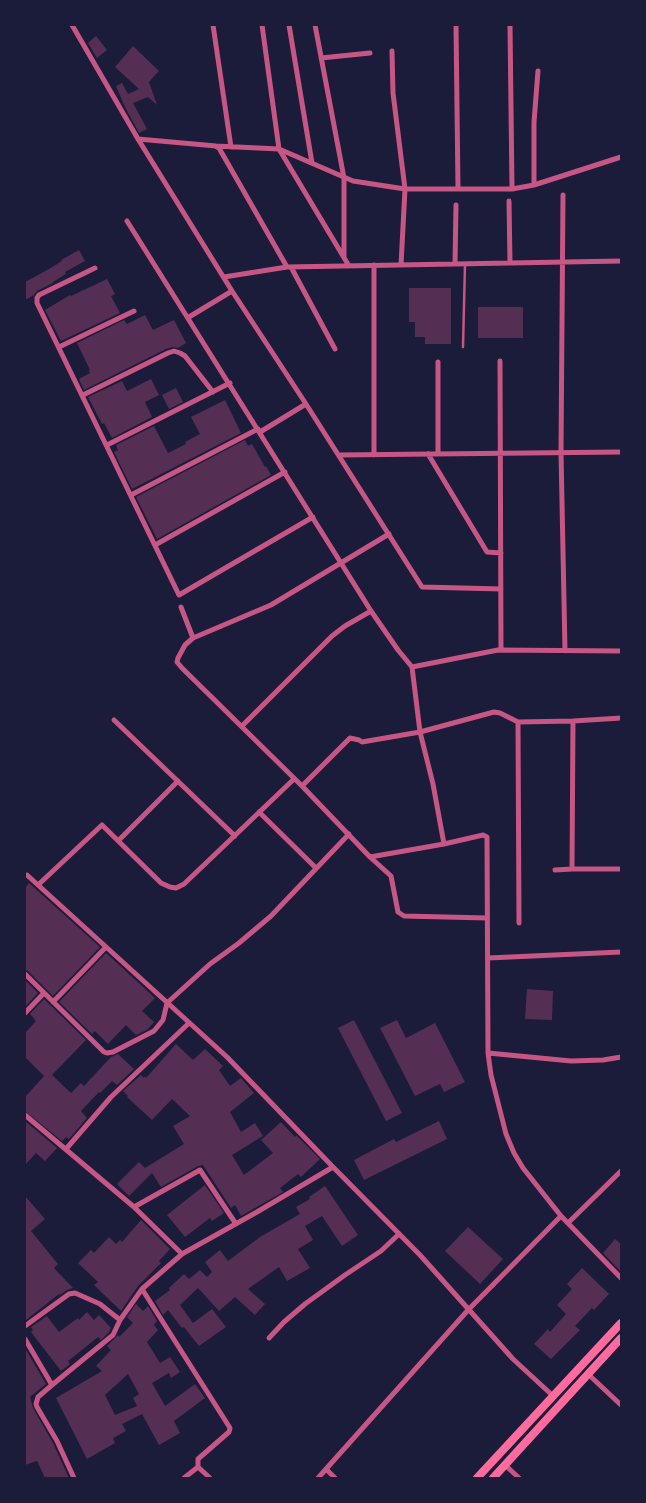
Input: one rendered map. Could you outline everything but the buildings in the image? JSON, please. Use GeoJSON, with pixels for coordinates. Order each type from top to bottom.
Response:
{"type":"FeatureCollection","features":[{"type":"Feature","properties":{"kind":"main road"},"geometry":{"type":"LineString","coordinates":[[477,1478],[621,1322]]}},
{"type":"Feature","properties":{"kind":"main road"},"geometry":{"type":"LineString","coordinates":[[493,1478],[621,1338]]}},
{"type":"Feature","properties":{"kind":"street"},"geometry":{"type":"LineString","coordinates":[[72,25],[138,139],[232,291],[422,587],[501,589]]}},
{"type":"Feature","properties":{"kind":"street"},"geometry":{"type":"LineString","coordinates":[[213,25],[231,147]]}},
{"type":"Feature","properties":{"kind":"street"},"geometry":{"type":"LineString","coordinates":[[262,25],[279,148],[349,266]]}},
{"type":"Feature","properties":{"kind":"street"},"geometry":{"type":"LineString","coordinates":[[288,25],[312,163]]}},
{"type":"Feature","properties":{"kind":"street"},"geometry":{"type":"LineString","coordinates":[[315,25],[344,178],[344,258]]}},
{"type":"Feature","properties":{"kind":"street"},"geometry":{"type":"LineString","coordinates":[[456,25],[458,189]]}},
{"type":"Feature","properties":{"kind":"street"},"geometry":{"type":"LineString","coordinates":[[510,25],[512,189]]}},
{"type":"Feature","properties":{"kind":"street"},"geometry":{"type":"LineString","coordinates":[[392,51],[392,93],[405,189],[401,265]]}},
{"type":"Feature","properties":{"kind":"street"},"geometry":{"type":"LineString","coordinates":[[321,58],[370,53]]}},
{"type":"Feature","properties":{"kind":"street"},"geometry":{"type":"LineString","coordinates":[[534,185],[534,122],[538,71]]}},
{"type":"Feature","properties":{"kind":"street"},"geometry":{"type":"LineString","coordinates":[[138,139],[231,147],[279,148],[353,181],[405,189],[512,189],[534,185],[621,157]]}},
{"type":"Feature","properties":{"kind":"street"},"geometry":{"type":"LineString","coordinates":[[216,146],[219,148],[289,267],[335,349]]}},
{"type":"Feature","properties":{"kind":"street"},"geometry":{"type":"LineString","coordinates":[[563,195],[561,452],[565,651]]}},
{"type":"Feature","properties":{"kind":"street"},"geometry":{"type":"LineString","coordinates":[[509,201],[510,263]]}},
{"type":"Feature","properties":{"kind":"street"},"geometry":{"type":"LineString","coordinates":[[455,264],[456,205]]}},
{"type":"Feature","properties":{"kind":"street"},"geometry":{"type":"LineString","coordinates":[[127,221],[342,564],[398,650],[412,668],[420,732],[433,784],[444,844]]}},
{"type":"Feature","properties":{"kind":"street"},"geometry":{"type":"LineString","coordinates":[[224,277],[289,267],[621,261]]}},
{"type":"Feature","properties":{"kind":"street"},"geometry":{"type":"LineString","coordinates":[[374,265],[374,455]]}},
{"type":"Feature","properties":{"kind":"street"},"geometry":{"type":"LineString","coordinates":[[95,268],[38,297],[38,303],[179,594],[313,517]]}},
{"type":"Feature","properties":{"kind":"street"},"geometry":{"type":"LineString","coordinates":[[188,317],[232,291]]}},
{"type":"Feature","properties":{"kind":"street"},"geometry":{"type":"LineString","coordinates":[[59,346],[134,311]]}},
{"type":"Feature","properties":{"kind":"street"},"geometry":{"type":"LineString","coordinates":[[83,395],[174,351],[184,356],[213,392]]}},
{"type":"Feature","properties":{"kind":"street"},"geometry":{"type":"LineString","coordinates":[[500,361],[501,650]]}},
{"type":"Feature","properties":{"kind":"street"},"geometry":{"type":"LineString","coordinates":[[438,362],[438,454]]}},
{"type":"Feature","properties":{"kind":"street"},"geometry":{"type":"LineString","coordinates":[[107,445],[230,383]]}},
{"type":"Feature","properties":{"kind":"street"},"geometry":{"type":"LineString","coordinates":[[131,495],[306,404]]}},
{"type":"Feature","properties":{"kind":"street"},"geometry":{"type":"LineString","coordinates":[[339,455],[621,452]]}},
{"type":"Feature","properties":{"kind":"street"},"geometry":{"type":"LineString","coordinates":[[428,454],[488,553],[501,553]]}},
{"type":"Feature","properties":{"kind":"street"},"geometry":{"type":"LineString","coordinates":[[155,545],[285,472]]}},
{"type":"Feature","properties":{"kind":"street"},"geometry":{"type":"LineString","coordinates":[[389,534],[271,605],[193,638],[185,645],[178,658],[178,662],[391,876],[398,912],[404,916],[487,918]]}},
{"type":"Feature","properties":{"kind":"street"},"geometry":{"type":"LineString","coordinates":[[181,608],[193,638]]}},
{"type":"Feature","properties":{"kind":"street"},"geometry":{"type":"LineString","coordinates":[[242,726],[332,636],[345,626],[372,611]]}},
{"type":"Feature","properties":{"kind":"street"},"geometry":{"type":"LineString","coordinates":[[412,668],[501,650],[621,651]]}},
{"type":"Feature","properties":{"kind":"street"},"geometry":{"type":"LineString","coordinates":[[302,786],[350,738],[362,742],[420,732],[494,712],[500,712],[518,722],[621,718]]}},
{"type":"Feature","properties":{"kind":"street"},"geometry":{"type":"LineString","coordinates":[[114,720],[235,836]]}},
{"type":"Feature","properties":{"kind":"street"},"geometry":{"type":"LineString","coordinates":[[572,869],[573,721]]}},
{"type":"Feature","properties":{"kind":"street"},"geometry":{"type":"LineString","coordinates":[[518,722],[519,924]]}},
{"type":"Feature","properties":{"kind":"street"},"geometry":{"type":"LineString","coordinates":[[38,885],[102,825],[161,883],[176,888],[184,884],[294,778]]}},
{"type":"Feature","properties":{"kind":"street"},"geometry":{"type":"LineString","coordinates":[[119,840],[178,781]]}},
{"type":"Feature","properties":{"kind":"street"},"geometry":{"type":"LineString","coordinates":[[259,812],[316,868]]}},
{"type":"Feature","properties":{"kind":"street"},"geometry":{"type":"LineString","coordinates":[[25,974],[101,1049],[108,1053],[113,1052],[154,1030],[162,1020],[167,1003],[210,964],[271,916],[349,834]]}},
{"type":"Feature","properties":{"kind":"street"},"geometry":{"type":"LineString","coordinates":[[370,857],[483,835],[487,838],[488,1053],[491,1075],[506,1134],[523,1168],[561,1216],[621,1278]]}},
{"type":"Feature","properties":{"kind":"street"},"geometry":{"type":"LineString","coordinates":[[555,870],[621,869]]}},
{"type":"Feature","properties":{"kind":"street"},"geometry":{"type":"LineString","coordinates":[[26,875],[227,1058],[420,1255],[514,1359],[552,1395]]}},
{"type":"Feature","properties":{"kind":"street"},"geometry":{"type":"LineString","coordinates":[[53,1002],[106,947]]}},
{"type":"Feature","properties":{"kind":"street"},"geometry":{"type":"LineString","coordinates":[[488,958],[621,952]]}},
{"type":"Feature","properties":{"kind":"street"},"geometry":{"type":"LineString","coordinates":[[25,1013],[44,993]]}},
{"type":"Feature","properties":{"kind":"street"},"geometry":{"type":"LineString","coordinates":[[66,1149],[111,1097],[189,1023]]}},
{"type":"Feature","properties":{"kind":"street"},"geometry":{"type":"LineString","coordinates":[[488,1053],[571,1061],[603,1060],[621,1057]]}},
{"type":"Feature","properties":{"kind":"street"},"geometry":{"type":"LineString","coordinates":[[25,1115],[134,1207],[182,1254]]}},
{"type":"Feature","properties":{"kind":"street"},"geometry":{"type":"LineString","coordinates":[[74,1478],[57,1441],[37,1407],[38,1397],[113,1335],[120,1320],[142,1289],[182,1254],[333,1167]]}},
{"type":"Feature","properties":{"kind":"street"},"geometry":{"type":"LineString","coordinates":[[134,1207],[200,1170],[236,1224]]}},
{"type":"Feature","properties":{"kind":"street"},"geometry":{"type":"LineString","coordinates":[[568,1223],[621,1171]]}},
{"type":"Feature","properties":{"kind":"street"},"geometry":{"type":"LineString","coordinates":[[318,1478],[469,1309],[561,1216]]}},
{"type":"Feature","properties":{"kind":"street"},"geometry":{"type":"LineString","coordinates":[[269,1338],[305,1304],[382,1251],[399,1234]]}},
{"type":"Feature","properties":{"kind":"street"},"geometry":{"type":"LineString","coordinates":[[142,1289],[230,1428],[229,1432],[198,1459],[198,1467],[210,1478]]}},
{"type":"Feature","properties":{"kind":"street"},"geometry":{"type":"LineString","coordinates":[[25,1326],[68,1294],[75,1293],[100,1304],[120,1320]]}},
{"type":"Feature","properties":{"kind":"street"},"geometry":{"type":"LineString","coordinates":[[25,1339],[52,1385]]}},
{"type":"Feature","properties":{"kind":"street"},"geometry":{"type":"LineString","coordinates":[[588,1374],[621,1405]]}},
{"type":"Feature","properties":{"kind":"street"},"geometry":{"type":"LineString","coordinates":[[505,1465],[519,1478]]}},
{"type":"Feature","properties":{"kind":"street"},"geometry":{"type":"LineString","coordinates":[[184,1478],[198,1467]]}},
{"type":"Feature","properties":{"kind":"street"},"geometry":{"type":"LineString","coordinates":[[326,1470],[335,1478]]}},
{"type":"Feature","properties":{"kind":"lane"},"geometry":{"type":"LineString","coordinates":[[463,348],[465,264]]}}]}
